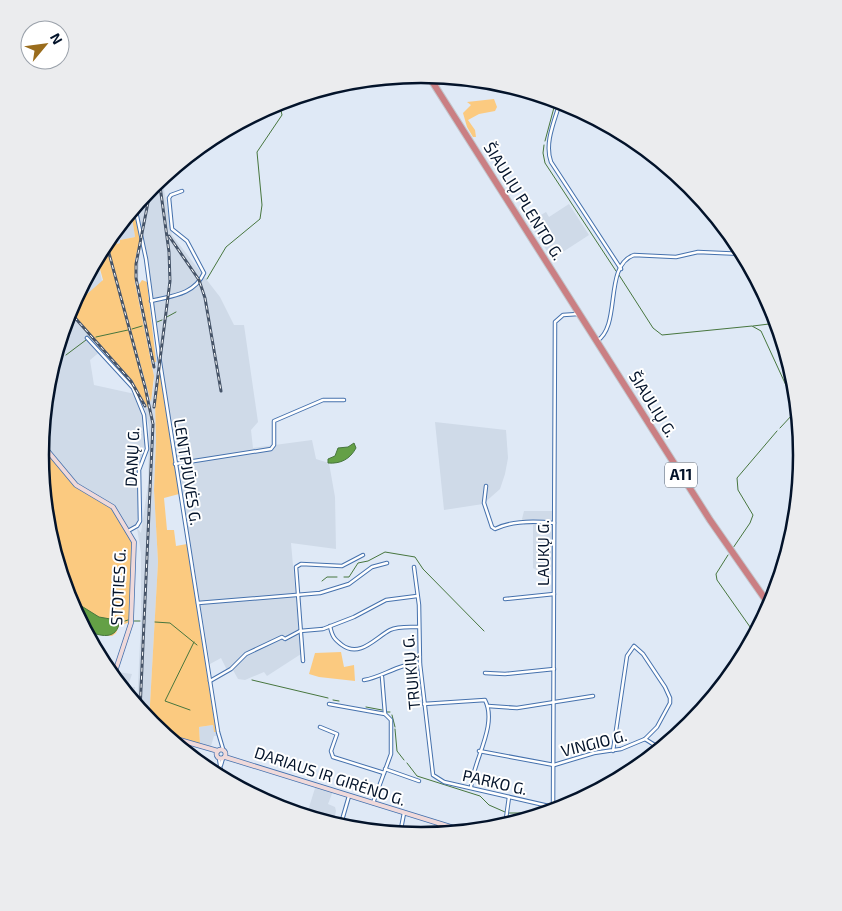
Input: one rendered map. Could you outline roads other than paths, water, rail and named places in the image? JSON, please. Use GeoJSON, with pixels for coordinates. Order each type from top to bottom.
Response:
{"type":"FeatureCollection","features":[{"type":"Feature","properties":{"kind":"highway","name":"ŠIAULIŲ PLENTO G."},"geometry":{"type":"LineString","coordinates":[[434,84],[597,341]]}},
{"type":"Feature","properties":{"kind":"highway","name":"ŠIAULIŲ G."},"geometry":{"type":"LineString","coordinates":[[597,341],[719,534],[765,599]]}},
{"type":"Feature","properties":{"kind":"main road","name":"STOTIES G."},"geometry":{"type":"LineString","coordinates":[[49,453],[76,484],[112,507],[128,531],[135,548],[131,622],[116,669]]}},
{"type":"Feature","properties":{"kind":"main road","name":"DARIAUS IR GIRĖNO G."},"geometry":{"type":"LineString","coordinates":[[184,742],[449,827]]}},
{"type":"Feature","properties":{"kind":"street"},"geometry":{"type":"LineString","coordinates":[[558,110],[549,143],[548,153],[551,162],[615,262],[621,268]]}},
{"type":"Feature","properties":{"kind":"street"},"geometry":{"type":"LineString","coordinates":[[151,301],[184,293],[194,287],[204,273],[186,241],[172,229],[169,198],[171,195],[182,191]]}},
{"type":"Feature","properties":{"kind":"street","name":"LENTPJŪVĖS G."},"geometry":{"type":"LineString","coordinates":[[136,216],[146,259],[175,464],[220,741],[221,770]]}},
{"type":"Feature","properties":{"kind":"street"},"geometry":{"type":"LineString","coordinates":[[597,341],[605,334],[614,297],[616,275],[628,257],[634,255],[676,257],[698,252],[734,254]]}},
{"type":"Feature","properties":{"kind":"street","name":"LAUKŲ G."},"geometry":{"type":"LineString","coordinates":[[553,803],[555,322],[563,315],[579,314]]}},
{"type":"Feature","properties":{"kind":"street","name":"DANŲ G."},"geometry":{"type":"LineString","coordinates":[[88,338],[133,388],[144,415],[147,449],[139,470],[140,521],[137,526],[128,531]]}},
{"type":"Feature","properties":{"kind":"street"},"geometry":{"type":"LineString","coordinates":[[175,464],[271,449],[274,445],[274,421],[323,400],[344,400]]}},
{"type":"Feature","properties":{"kind":"street"},"geometry":{"type":"LineString","coordinates":[[486,486],[484,503],[492,528],[533,523],[554,523]]}},
{"type":"Feature","properties":{"kind":"street"},"geometry":{"type":"LineString","coordinates":[[304,661],[295,569],[298,565],[342,566],[363,555]]}},
{"type":"Feature","properties":{"kind":"street"},"geometry":{"type":"LineString","coordinates":[[198,602],[320,593],[342,586],[372,567],[387,564]]}},
{"type":"Feature","properties":{"kind":"street","name":"TRUIKIŲ G."},"geometry":{"type":"LineString","coordinates":[[414,567],[419,605],[420,664],[433,775]]}},
{"type":"Feature","properties":{"kind":"street"},"geometry":{"type":"LineString","coordinates":[[505,599],[554,594]]}},
{"type":"Feature","properties":{"kind":"street"},"geometry":{"type":"LineString","coordinates":[[210,681],[231,669],[246,654],[282,637],[285,639],[290,638],[300,631],[330,626],[364,613],[386,600],[417,596]]}},
{"type":"Feature","properties":{"kind":"street"},"geometry":{"type":"LineString","coordinates":[[330,626],[335,640],[346,648],[354,650],[363,648],[390,630],[418,628]]}},
{"type":"Feature","properties":{"kind":"street","name":"VINGIO G."},"geometry":{"type":"LineString","coordinates":[[554,765],[594,753],[613,751],[628,747],[645,739],[657,727],[670,703],[670,698],[665,687],[642,654],[634,646],[627,656],[613,751]]}},
{"type":"Feature","properties":{"kind":"street"},"geometry":{"type":"LineString","coordinates":[[364,680],[382,677],[400,666],[420,664]]}},
{"type":"Feature","properties":{"kind":"street"},"geometry":{"type":"LineString","coordinates":[[485,673],[506,674],[554,669]]}},
{"type":"Feature","properties":{"kind":"street"},"geometry":{"type":"LineString","coordinates":[[382,677],[385,714]]}},
{"type":"Feature","properties":{"kind":"street"},"geometry":{"type":"LineString","coordinates":[[488,706],[517,708],[593,696]]}},
{"type":"Feature","properties":{"kind":"street"},"geometry":{"type":"LineString","coordinates":[[424,704],[483,699],[488,706],[488,727],[479,751],[471,787]]}},
{"type":"Feature","properties":{"kind":"street"},"geometry":{"type":"LineString","coordinates":[[329,704],[385,714],[391,720],[391,749],[373,803]]}},
{"type":"Feature","properties":{"kind":"street"},"geometry":{"type":"LineString","coordinates":[[320,727],[337,734],[331,751],[334,757],[419,781]]}},
{"type":"Feature","properties":{"kind":"street"},"geometry":{"type":"LineString","coordinates":[[645,739],[655,745]]}},
{"type":"Feature","properties":{"kind":"street"},"geometry":{"type":"LineString","coordinates":[[479,751],[554,765]]}},
{"type":"Feature","properties":{"kind":"street","name":"PARKO G."},"geometry":{"type":"LineString","coordinates":[[433,775],[444,782],[547,806]]}},
{"type":"Feature","properties":{"kind":"street"},"geometry":{"type":"LineString","coordinates":[[342,820],[350,795]]}},
{"type":"Feature","properties":{"kind":"street"},"geometry":{"type":"LineString","coordinates":[[506,818],[508,797]]}},
{"type":"Feature","properties":{"kind":"street"},"geometry":{"type":"LineString","coordinates":[[401,827],[404,813]]}},
{"type":"Feature","properties":{"kind":"waterway"},"geometry":{"type":"LineString","coordinates":[[545,141],[554,108]]}},
{"type":"Feature","properties":{"kind":"waterway"},"geometry":{"type":"LineString","coordinates":[[207,279],[226,247],[260,219],[262,205],[257,152],[282,115],[281,111]]}},
{"type":"Feature","properties":{"kind":"waterway"},"geometry":{"type":"LineString","coordinates":[[544,145],[545,163],[616,271]]}},
{"type":"Feature","properties":{"kind":"waterway"},"geometry":{"type":"LineString","coordinates":[[619,275],[653,328],[662,335],[752,326],[761,331],[787,387]]}},
{"type":"Feature","properties":{"kind":"waterway"},"geometry":{"type":"LineString","coordinates":[[165,318],[176,312]]}},
{"type":"Feature","properties":{"kind":"waterway"},"geometry":{"type":"LineString","coordinates":[[157,322],[162,320]]}},
{"type":"Feature","properties":{"kind":"waterway"},"geometry":{"type":"LineString","coordinates":[[753,326],[769,324]]}},
{"type":"Feature","properties":{"kind":"waterway"},"geometry":{"type":"LineString","coordinates":[[132,329],[142,326]]}},
{"type":"Feature","properties":{"kind":"waterway"},"geometry":{"type":"LineString","coordinates":[[96,337],[128,330]]}},
{"type":"Feature","properties":{"kind":"waterway"},"geometry":{"type":"LineString","coordinates":[[66,355],[86,340]]}},
{"type":"Feature","properties":{"kind":"waterway"},"geometry":{"type":"LineString","coordinates":[[780,428],[791,416]]}},
{"type":"Feature","properties":{"kind":"waterway"},"geometry":{"type":"LineString","coordinates":[[733,548],[750,523],[753,515],[738,490],[737,478],[777,431]]}},
{"type":"Feature","properties":{"kind":"waterway"},"geometry":{"type":"LineString","coordinates":[[344,577],[349,577],[358,563],[368,561],[385,552],[415,557],[423,569],[484,631]]}},
{"type":"Feature","properties":{"kind":"waterway"},"geometry":{"type":"LineString","coordinates":[[728,555],[716,574],[717,580],[751,628]]}},
{"type":"Feature","properties":{"kind":"waterway"},"geometry":{"type":"LineString","coordinates":[[322,581],[327,577],[337,577]]}},
{"type":"Feature","properties":{"kind":"waterway"},"geometry":{"type":"LineString","coordinates":[[119,623],[128,620]]}},
{"type":"Feature","properties":{"kind":"waterway"},"geometry":{"type":"LineString","coordinates":[[134,621],[140,621]]}},
{"type":"Feature","properties":{"kind":"waterway"},"geometry":{"type":"LineString","coordinates":[[155,622],[170,623],[197,645]]}},
{"type":"Feature","properties":{"kind":"waterway"},"geometry":{"type":"LineString","coordinates":[[190,710],[165,701],[194,642]]}},
{"type":"Feature","properties":{"kind":"waterway"},"geometry":{"type":"LineString","coordinates":[[252,680],[328,698]]}},
{"type":"Feature","properties":{"kind":"waterway"},"geometry":{"type":"LineString","coordinates":[[333,700],[339,701]]}},
{"type":"Feature","properties":{"kind":"waterway"},"geometry":{"type":"LineString","coordinates":[[366,707],[382,710]]}},
{"type":"Feature","properties":{"kind":"waterway"},"geometry":{"type":"LineString","coordinates":[[392,715],[395,727]]}},
{"type":"Feature","properties":{"kind":"waterway"},"geometry":{"type":"LineString","coordinates":[[395,729],[397,751],[404,760]]}},
{"type":"Feature","properties":{"kind":"waterway"},"geometry":{"type":"LineString","coordinates":[[407,763],[417,776],[480,796],[489,805],[505,812]]}},
{"type":"Feature","properties":{"kind":"waterway"},"geometry":{"type":"LineString","coordinates":[[508,813],[524,813]]}},
{"type":"Feature","properties":{"kind":"railway"},"geometry":{"type":"LineString","coordinates":[[154,407],[170,281],[169,252],[161,190]]}},
{"type":"Feature","properties":{"kind":"railway"},"geometry":{"type":"LineString","coordinates":[[148,203],[136,264],[136,278],[154,367]]}},
{"type":"Feature","properties":{"kind":"railway"},"geometry":{"type":"LineString","coordinates":[[169,236],[199,280],[205,298],[221,391]]}},
{"type":"Feature","properties":{"kind":"railway"},"geometry":{"type":"LineString","coordinates":[[109,253],[153,424],[140,700]]}},
{"type":"Feature","properties":{"kind":"railway"},"geometry":{"type":"LineString","coordinates":[[75,318],[131,381],[145,406]]}}]}
